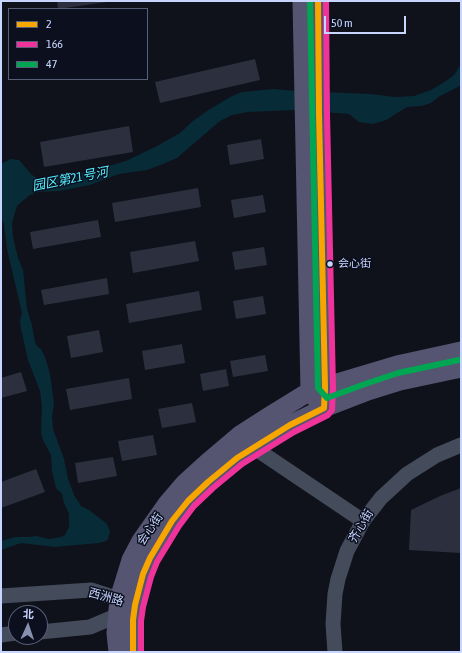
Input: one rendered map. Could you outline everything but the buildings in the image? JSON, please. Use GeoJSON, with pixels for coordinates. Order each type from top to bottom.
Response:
{"type":"FeatureCollection","features":[{"type":"Feature","properties":{"kind":"main road"},"geometry":{"type":"LineString","coordinates":[[302,1],[312,113],[318,389],[324,408]]}},
{"type":"Feature","properties":{"kind":"main road"},"geometry":{"type":"LineString","coordinates":[[311,89],[318,1]]}},
{"type":"Feature","properties":{"kind":"main road","name":"会心街"},"geometry":{"type":"LineString","coordinates":[[246,441],[268,417],[318,389],[397,365],[461,351]]}},
{"type":"Feature","properties":{"kind":"main road","name":"会心街"},"geometry":{"type":"LineString","coordinates":[[118,652],[116,633],[123,607],[131,560],[154,521],[185,483],[206,463],[246,441],[290,425],[324,408],[368,391],[400,381],[461,368]]}},
{"type":"Feature","properties":{"kind":"main road","name":"会心街"},"geometry":{"type":"LineString","coordinates":[[123,607],[132,636],[133,652]]}},
{"type":"Feature","properties":{"kind":"street"},"geometry":{"type":"LineString","coordinates":[[246,441],[362,520]]}},
{"type":"Feature","properties":{"kind":"street","name":"齐心街"},"geometry":{"type":"LineString","coordinates":[[335,652],[333,624],[335,594],[338,579],[347,550],[362,520],[381,498],[407,474],[437,455],[461,445]]}},
{"type":"Feature","properties":{"kind":"street","name":"西洲路"},"geometry":{"type":"LineString","coordinates":[[1,596],[91,590],[123,607],[90,628],[48,631]]}},
{"type":"Feature","properties":{"kind":"water","name":"园区第21号河"},"geometry":{"type":"Polygon","coordinates":[[[461,64],[461,84],[458,87],[440,96],[431,103],[421,106],[407,107],[380,122],[372,124],[359,122],[349,114],[296,110],[248,112],[232,115],[220,121],[177,158],[163,164],[147,170],[119,174],[90,185],[59,191],[38,192],[30,195],[17,206],[12,223],[13,237],[18,258],[23,270],[27,309],[35,342],[45,357],[50,374],[54,404],[52,416],[53,429],[64,459],[68,479],[74,495],[81,506],[89,510],[107,524],[110,531],[108,539],[99,543],[54,547],[21,543],[1,550],[1,541],[15,537],[36,536],[49,539],[65,535],[69,527],[69,514],[62,494],[56,488],[52,471],[51,455],[43,440],[41,432],[42,407],[40,391],[28,360],[21,329],[20,321],[22,313],[7,249],[4,224],[1,218],[1,164],[11,159],[19,160],[32,175],[39,179],[48,179],[83,173],[126,161],[157,146],[180,133],[207,111],[232,96],[242,92],[273,89],[371,94],[395,97],[414,96],[431,90],[446,81],[454,75],[461,64]]]}},
{"type":"Feature","properties":{"kind":"transit line","name":"47"},"geometry":{"type":"LineString","coordinates":[[310,1],[318,388],[327,398],[398,373],[459,360]]}},
{"type":"Feature","properties":{"kind":"transit line","name":"2"},"geometry":{"type":"LineString","coordinates":[[133,652],[133,620],[135,605],[143,574],[150,558],[172,521],[188,501],[237,458],[290,425],[324,408],[325,388],[318,1]]}},
{"type":"Feature","properties":{"kind":"transit line","name":"166"},"geometry":{"type":"LineString","coordinates":[[141,652],[141,621],[151,577],[157,562],[179,526],[194,506],[242,464],[294,432],[328,415],[332,410],[333,388],[326,1]]}},
{"type":"Feature","properties":{"kind":"place","name":"会心街"},"geometry":{"type":"Point","coordinates":[330,264]}}]}
